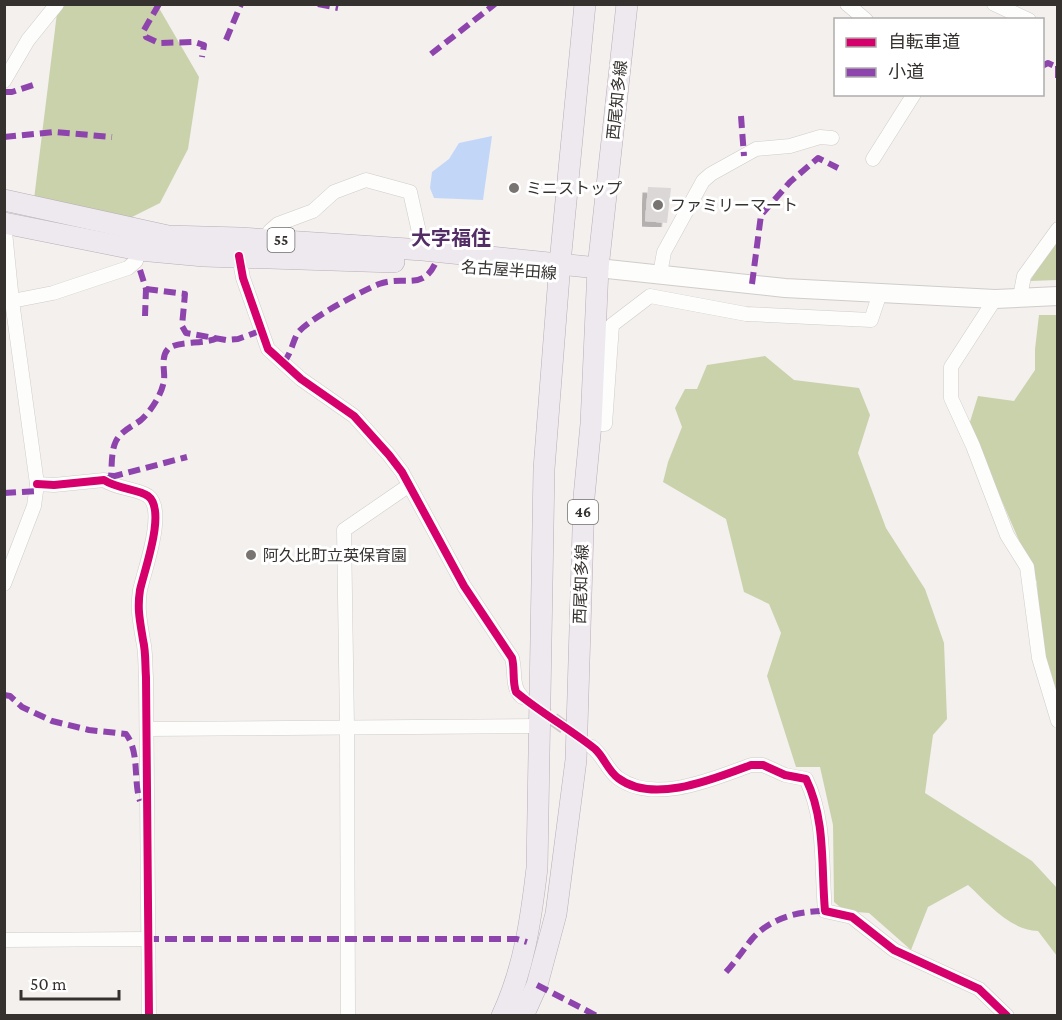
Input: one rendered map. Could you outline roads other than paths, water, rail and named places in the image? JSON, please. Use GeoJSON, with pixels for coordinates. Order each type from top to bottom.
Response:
{"type":"FeatureCollection","features":[{"type":"Feature","properties":{"kind":"main road"},"geometry":{"type":"LineString","coordinates":[[502,1016],[512,996],[529,932],[537,868],[544,469],[585,4]]}},
{"type":"Feature","properties":{"kind":"main road","name":"西尾知多線"},"geometry":{"type":"LineString","coordinates":[[523,1016],[537,985],[556,914],[576,760],[584,497],[591,424],[598,268],[627,4]]}},
{"type":"Feature","properties":{"kind":"main road","name":"名古屋半田線"},"geometry":{"type":"LineString","coordinates":[[4,200],[168,236],[266,239],[423,250],[560,269]]}},
{"type":"Feature","properties":{"kind":"main road","name":"名古屋半田線"},"geometry":{"type":"LineString","coordinates":[[5,222],[139,250],[204,256],[560,269],[598,268]]}},
{"type":"Feature","properties":{"kind":"street"},"geometry":{"type":"LineString","coordinates":[[4,81],[28,40],[57,4]]}},
{"type":"Feature","properties":{"kind":"street"},"geometry":{"type":"LineString","coordinates":[[847,4],[864,18]]}},
{"type":"Feature","properties":{"kind":"street"},"geometry":{"type":"LineString","coordinates":[[994,4],[1025,18]]}},
{"type":"Feature","properties":{"kind":"street"},"geometry":{"type":"LineString","coordinates":[[873,159],[913,96]]}},
{"type":"Feature","properties":{"kind":"street"},"geometry":{"type":"LineString","coordinates":[[660,274],[664,252],[703,181],[711,174],[762,147],[797,144],[820,137],[832,138]]}},
{"type":"Feature","properties":{"kind":"street"},"geometry":{"type":"LineString","coordinates":[[266,239],[270,231],[278,224],[313,211],[334,192],[366,180],[410,192],[423,250]]}},
{"type":"Feature","properties":{"kind":"street"},"geometry":{"type":"LineString","coordinates":[[4,584],[34,506],[37,484],[10,297],[5,222]]}},
{"type":"Feature","properties":{"kind":"street"},"geometry":{"type":"LineString","coordinates":[[1020,297],[1024,276],[1058,229]]}},
{"type":"Feature","properties":{"kind":"street"},"geometry":{"type":"LineString","coordinates":[[10,297],[53,293],[128,268],[136,261],[139,250]]}},
{"type":"Feature","properties":{"kind":"street"},"geometry":{"type":"LineString","coordinates":[[239,256],[243,278],[268,349],[301,379],[354,416],[402,472],[464,586],[512,658],[515,670],[514,687],[522,697]]}},
{"type":"Feature","properties":{"kind":"street"},"geometry":{"type":"LineString","coordinates":[[598,268],[785,288],[995,299],[1058,296]]}},
{"type":"Feature","properties":{"kind":"street"},"geometry":{"type":"LineString","coordinates":[[591,424],[605,424],[612,325],[650,296],[746,314],[872,320],[880,293]]}},
{"type":"Feature","properties":{"kind":"street"},"geometry":{"type":"LineString","coordinates":[[995,299],[951,367],[951,398],[973,446],[1007,535],[1027,567],[1039,658],[1058,721]]}},
{"type":"Feature","properties":{"kind":"street"},"geometry":{"type":"LineString","coordinates":[[37,484],[54,485],[104,480],[111,485],[148,496],[153,503],[155,516],[153,543],[140,590],[138,613],[144,642],[147,729],[149,1016]]}},
{"type":"Feature","properties":{"kind":"street"},"geometry":{"type":"LineString","coordinates":[[348,1016],[344,530],[408,486]]}},
{"type":"Feature","properties":{"kind":"street"},"geometry":{"type":"LineString","coordinates":[[147,729],[539,726]]}},
{"type":"Feature","properties":{"kind":"street"},"geometry":{"type":"LineString","coordinates":[[592,747],[616,777],[638,787],[683,788],[751,765],[763,765],[785,775],[806,779],[813,793],[818,814],[825,911],[852,918],[894,950],[979,989],[1007,1016]]}},
{"type":"Feature","properties":{"kind":"street"},"geometry":{"type":"LineString","coordinates":[[4,940],[147,939]]}},
{"type":"Feature","properties":{"kind":"water"},"geometry":{"type":"Polygon","coordinates":[[[492,136],[483,200],[434,198],[430,188],[432,172],[449,159],[459,143],[492,136]]]}},
{"type":"Feature","properties":{"kind":"tunnel"},"geometry":{"type":"LineString","coordinates":[[536,707],[582,740]]}},
{"type":"Feature","properties":{"kind":"place","name":"ミニストップ"},"geometry":{"type":"Point","coordinates":[514,188]}},
{"type":"Feature","properties":{"kind":"place","name":"ファミリーマート"},"geometry":{"type":"Point","coordinates":[658,205]}},
{"type":"Feature","properties":{"kind":"place","name":"阿久比町立英保育園"},"geometry":{"type":"Point","coordinates":[251,555]}},
{"type":"Feature","properties":{"kind":"district","name":"大字福住"},"geometry":{"type":"Point","coordinates":[451,238]}}]}
